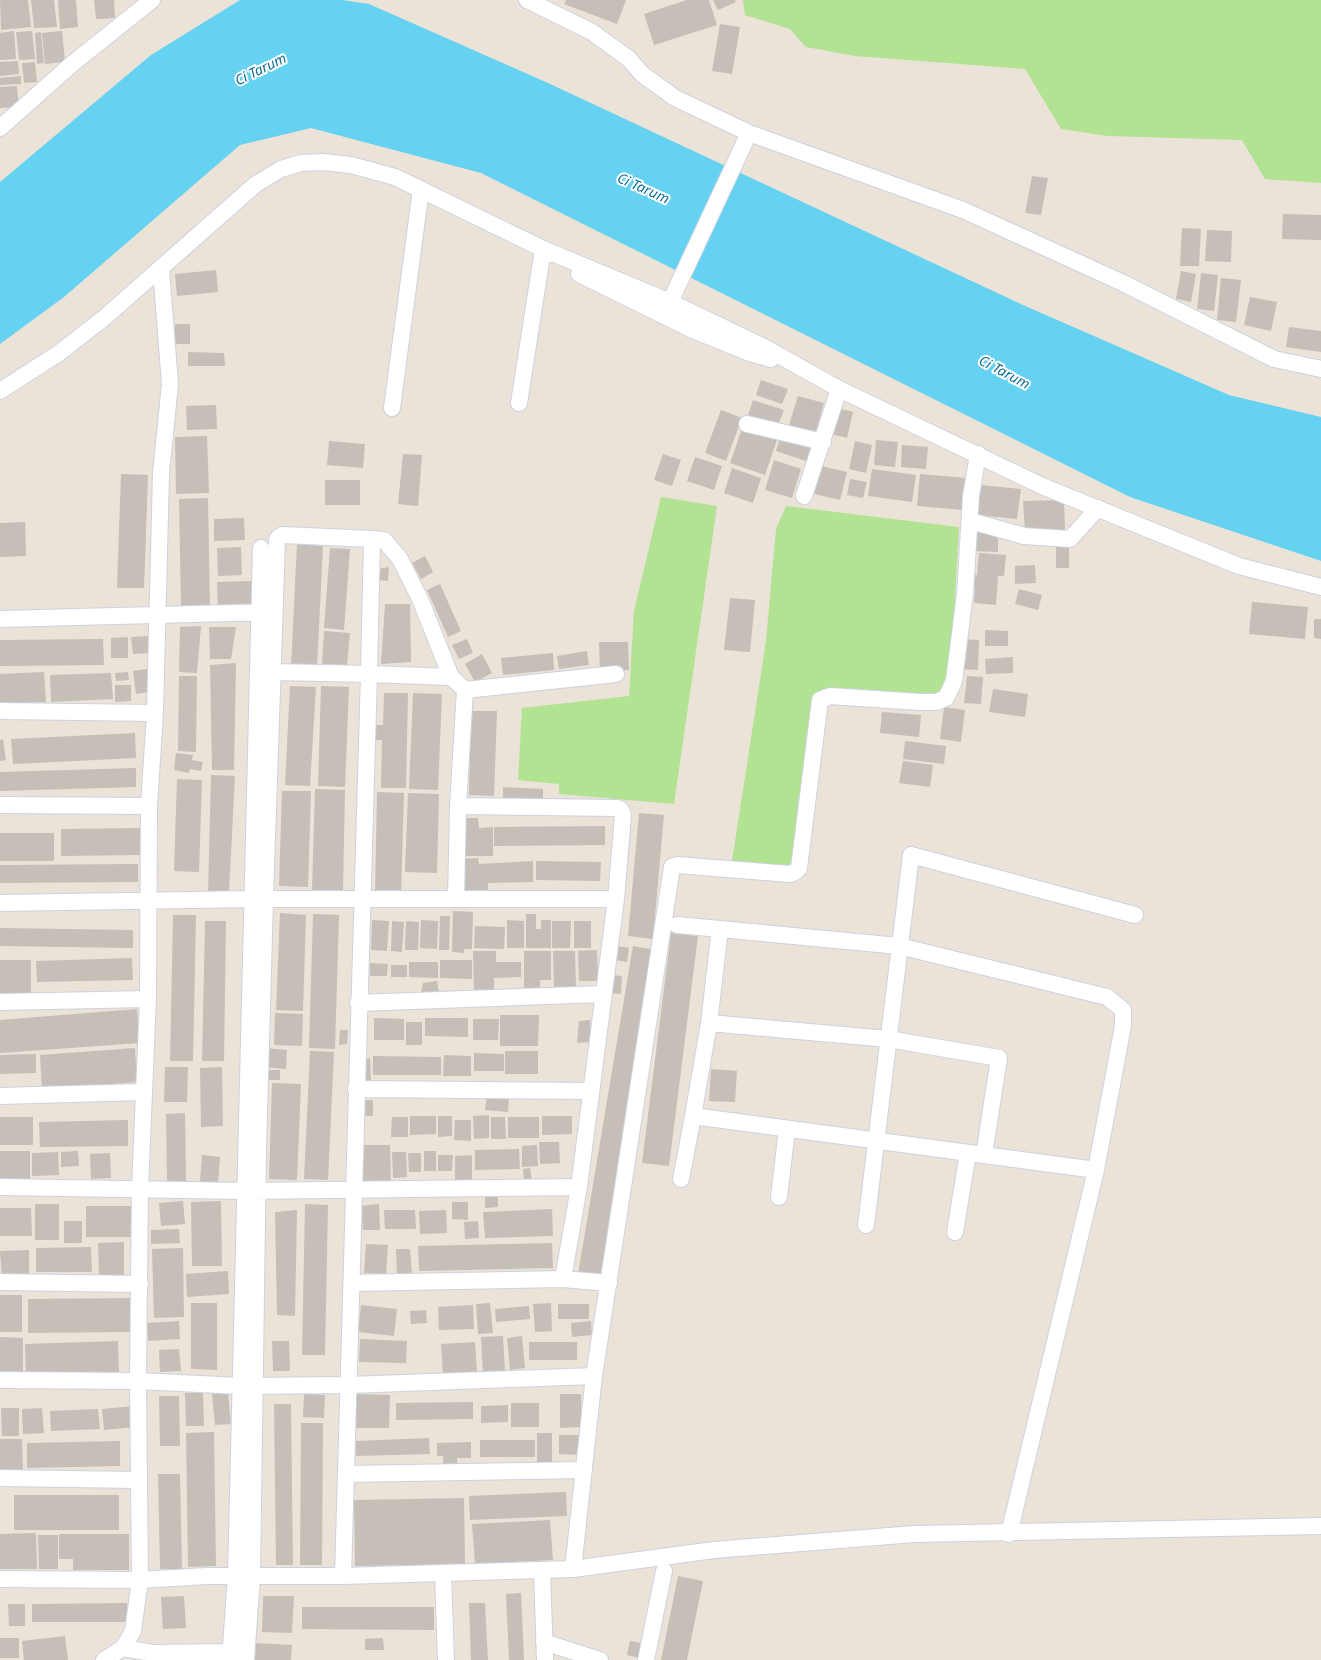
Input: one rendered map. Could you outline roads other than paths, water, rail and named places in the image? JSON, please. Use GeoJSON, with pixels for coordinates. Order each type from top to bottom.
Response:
{"type":"FeatureCollection","features":[{"type":"Feature","properties":{"kind":"street"},"geometry":{"type":"LineString","coordinates":[[0,128],[72,64],[152,0]]}},
{"type":"Feature","properties":{"kind":"street"},"geometry":{"type":"LineString","coordinates":[[527,0],[592,32],[629,59],[642,74],[675,98],[746,138],[963,210],[1123,283],[1274,359],[1321,369]]}},
{"type":"Feature","properties":{"kind":"street"},"geometry":{"type":"LineString","coordinates":[[672,297],[746,138]]}},
{"type":"Feature","properties":{"kind":"street"},"geometry":{"type":"LineString","coordinates":[[0,391],[59,353],[161,269],[256,184],[281,169],[301,163],[322,162],[352,165],[395,177],[543,249],[672,297],[839,389],[1042,486],[1239,566],[1321,587]]}},
{"type":"Feature","properties":{"kind":"street"},"geometry":{"type":"LineString","coordinates":[[392,408],[421,189]]}},
{"type":"Feature","properties":{"kind":"street"},"geometry":{"type":"LineString","coordinates":[[543,249],[592,282],[693,330],[750,353],[791,363]]}},
{"type":"Feature","properties":{"kind":"street"},"geometry":{"type":"LineString","coordinates":[[519,403],[543,249]]}},
{"type":"Feature","properties":{"kind":"street"},"geometry":{"type":"LineString","coordinates":[[104,1660],[122,1648],[133,1631],[140,1580],[138,1381],[140,1188],[148,999],[149,806],[155,713],[161,473],[170,384],[161,269]]}},
{"type":"Feature","properties":{"kind":"street"},"geometry":{"type":"LineString","coordinates":[[804,496],[839,389]]}},
{"type":"Feature","properties":{"kind":"street"},"geometry":{"type":"LineString","coordinates":[[747,424],[823,442]]}},
{"type":"Feature","properties":{"kind":"street"},"geometry":{"type":"LineString","coordinates":[[573,1569],[594,1376],[672,867],[677,865],[790,874],[795,872],[799,868],[820,700],[830,696],[936,702],[946,698],[954,682],[971,521],[971,496],[978,454]]}},
{"type":"Feature","properties":{"kind":"street"},"geometry":{"type":"LineString","coordinates":[[971,521],[1024,536],[1070,539],[1098,508]]}},
{"type":"Feature","properties":{"kind":"street"},"geometry":{"type":"LineString","coordinates":[[246,1660],[252,1576],[248,1385],[251,1191],[268,612],[277,540],[283,535],[384,540],[400,559],[420,599],[451,677],[464,690],[458,806],[456,899]]}},
{"type":"Feature","properties":{"kind":"street"},"geometry":{"type":"LineString","coordinates":[[343,1576],[372,539]]}},
{"type":"Feature","properties":{"kind":"street"},"geometry":{"type":"LineString","coordinates":[[261,548],[273,672],[263,772]]}},
{"type":"Feature","properties":{"kind":"street"},"geometry":{"type":"LineString","coordinates":[[0,618],[156,613],[268,612]]}},
{"type":"Feature","properties":{"kind":"street"},"geometry":{"type":"LineString","coordinates":[[273,672],[451,677]]}},
{"type":"Feature","properties":{"kind":"street"},"geometry":{"type":"LineString","coordinates":[[464,690],[616,674]]}},
{"type":"Feature","properties":{"kind":"street"},"geometry":{"type":"LineString","coordinates":[[0,711],[155,713]]}},
{"type":"Feature","properties":{"kind":"street"},"geometry":{"type":"LineString","coordinates":[[0,805],[149,806]]}},
{"type":"Feature","properties":{"kind":"street"},"geometry":{"type":"LineString","coordinates":[[458,806],[617,808],[621,810],[623,816],[616,899],[579,1187],[563,1279]]}},
{"type":"Feature","properties":{"kind":"street"},"geometry":{"type":"LineString","coordinates":[[866,1225],[911,855],[1134,915]]}},
{"type":"Feature","properties":{"kind":"street"},"geometry":{"type":"LineString","coordinates":[[0,903],[259,899],[616,899]]}},
{"type":"Feature","properties":{"kind":"street"},"geometry":{"type":"LineString","coordinates":[[676,925],[899,946],[1107,997],[1123,1010],[1123,1026],[1096,1170],[1009,1534]]}},
{"type":"Feature","properties":{"kind":"street"},"geometry":{"type":"LineString","coordinates":[[682,1179],[709,1023],[720,929]]}},
{"type":"Feature","properties":{"kind":"street"},"geometry":{"type":"LineString","coordinates":[[358,1003],[603,994]]}},
{"type":"Feature","properties":{"kind":"street"},"geometry":{"type":"LineString","coordinates":[[0,1002],[148,999]]}},
{"type":"Feature","properties":{"kind":"street"},"geometry":{"type":"LineString","coordinates":[[709,1023],[888,1039],[999,1058],[955,1232]]}},
{"type":"Feature","properties":{"kind":"street"},"geometry":{"type":"LineString","coordinates":[[356,1089],[591,1091]]}},
{"type":"Feature","properties":{"kind":"street"},"geometry":{"type":"LineString","coordinates":[[0,1096],[143,1092]]}},
{"type":"Feature","properties":{"kind":"street"},"geometry":{"type":"LineString","coordinates":[[693,1116],[1096,1170]]}},
{"type":"Feature","properties":{"kind":"street"},"geometry":{"type":"LineString","coordinates":[[779,1197],[787,1129]]}},
{"type":"Feature","properties":{"kind":"street"},"geometry":{"type":"LineString","coordinates":[[0,1187],[251,1191],[579,1187]]}},
{"type":"Feature","properties":{"kind":"street"},"geometry":{"type":"LineString","coordinates":[[350,1283],[563,1279],[609,1283]]}},
{"type":"Feature","properties":{"kind":"street"},"geometry":{"type":"LineString","coordinates":[[0,1282],[140,1284]]}},
{"type":"Feature","properties":{"kind":"street"},"geometry":{"type":"LineString","coordinates":[[0,1380],[349,1385],[594,1376]]}},
{"type":"Feature","properties":{"kind":"street"},"geometry":{"type":"LineString","coordinates":[[122,1648],[152,1653],[230,1656],[248,1385]]}},
{"type":"Feature","properties":{"kind":"street"},"geometry":{"type":"LineString","coordinates":[[346,1474],[584,1470]]}},
{"type":"Feature","properties":{"kind":"street"},"geometry":{"type":"LineString","coordinates":[[0,1478],[138,1480]]}},
{"type":"Feature","properties":{"kind":"street"},"geometry":{"type":"LineString","coordinates":[[0,1578],[140,1580],[236,1576],[443,1574],[573,1569],[780,1544],[914,1534],[1009,1534],[1321,1526]]}},
{"type":"Feature","properties":{"kind":"street"},"geometry":{"type":"LineString","coordinates":[[542,1570],[545,1660]]}},
{"type":"Feature","properties":{"kind":"street"},"geometry":{"type":"LineString","coordinates":[[646,1660],[664,1571]]}},
{"type":"Feature","properties":{"kind":"street"},"geometry":{"type":"LineString","coordinates":[[443,1574],[446,1660]]}},
{"type":"Feature","properties":{"kind":"street"},"geometry":{"type":"LineString","coordinates":[[544,1642],[600,1660]]}},
{"type":"Feature","properties":{"kind":"water","name":"Ci Tarum"},"geometry":{"type":"Polygon","coordinates":[[[240,0],[342,0],[369,4],[548,83],[1023,305],[1229,395],[1321,417],[1321,561],[1130,497],[481,173],[311,128],[240,145],[64,297],[0,344],[0,182],[151,55],[240,0]]]}}]}
